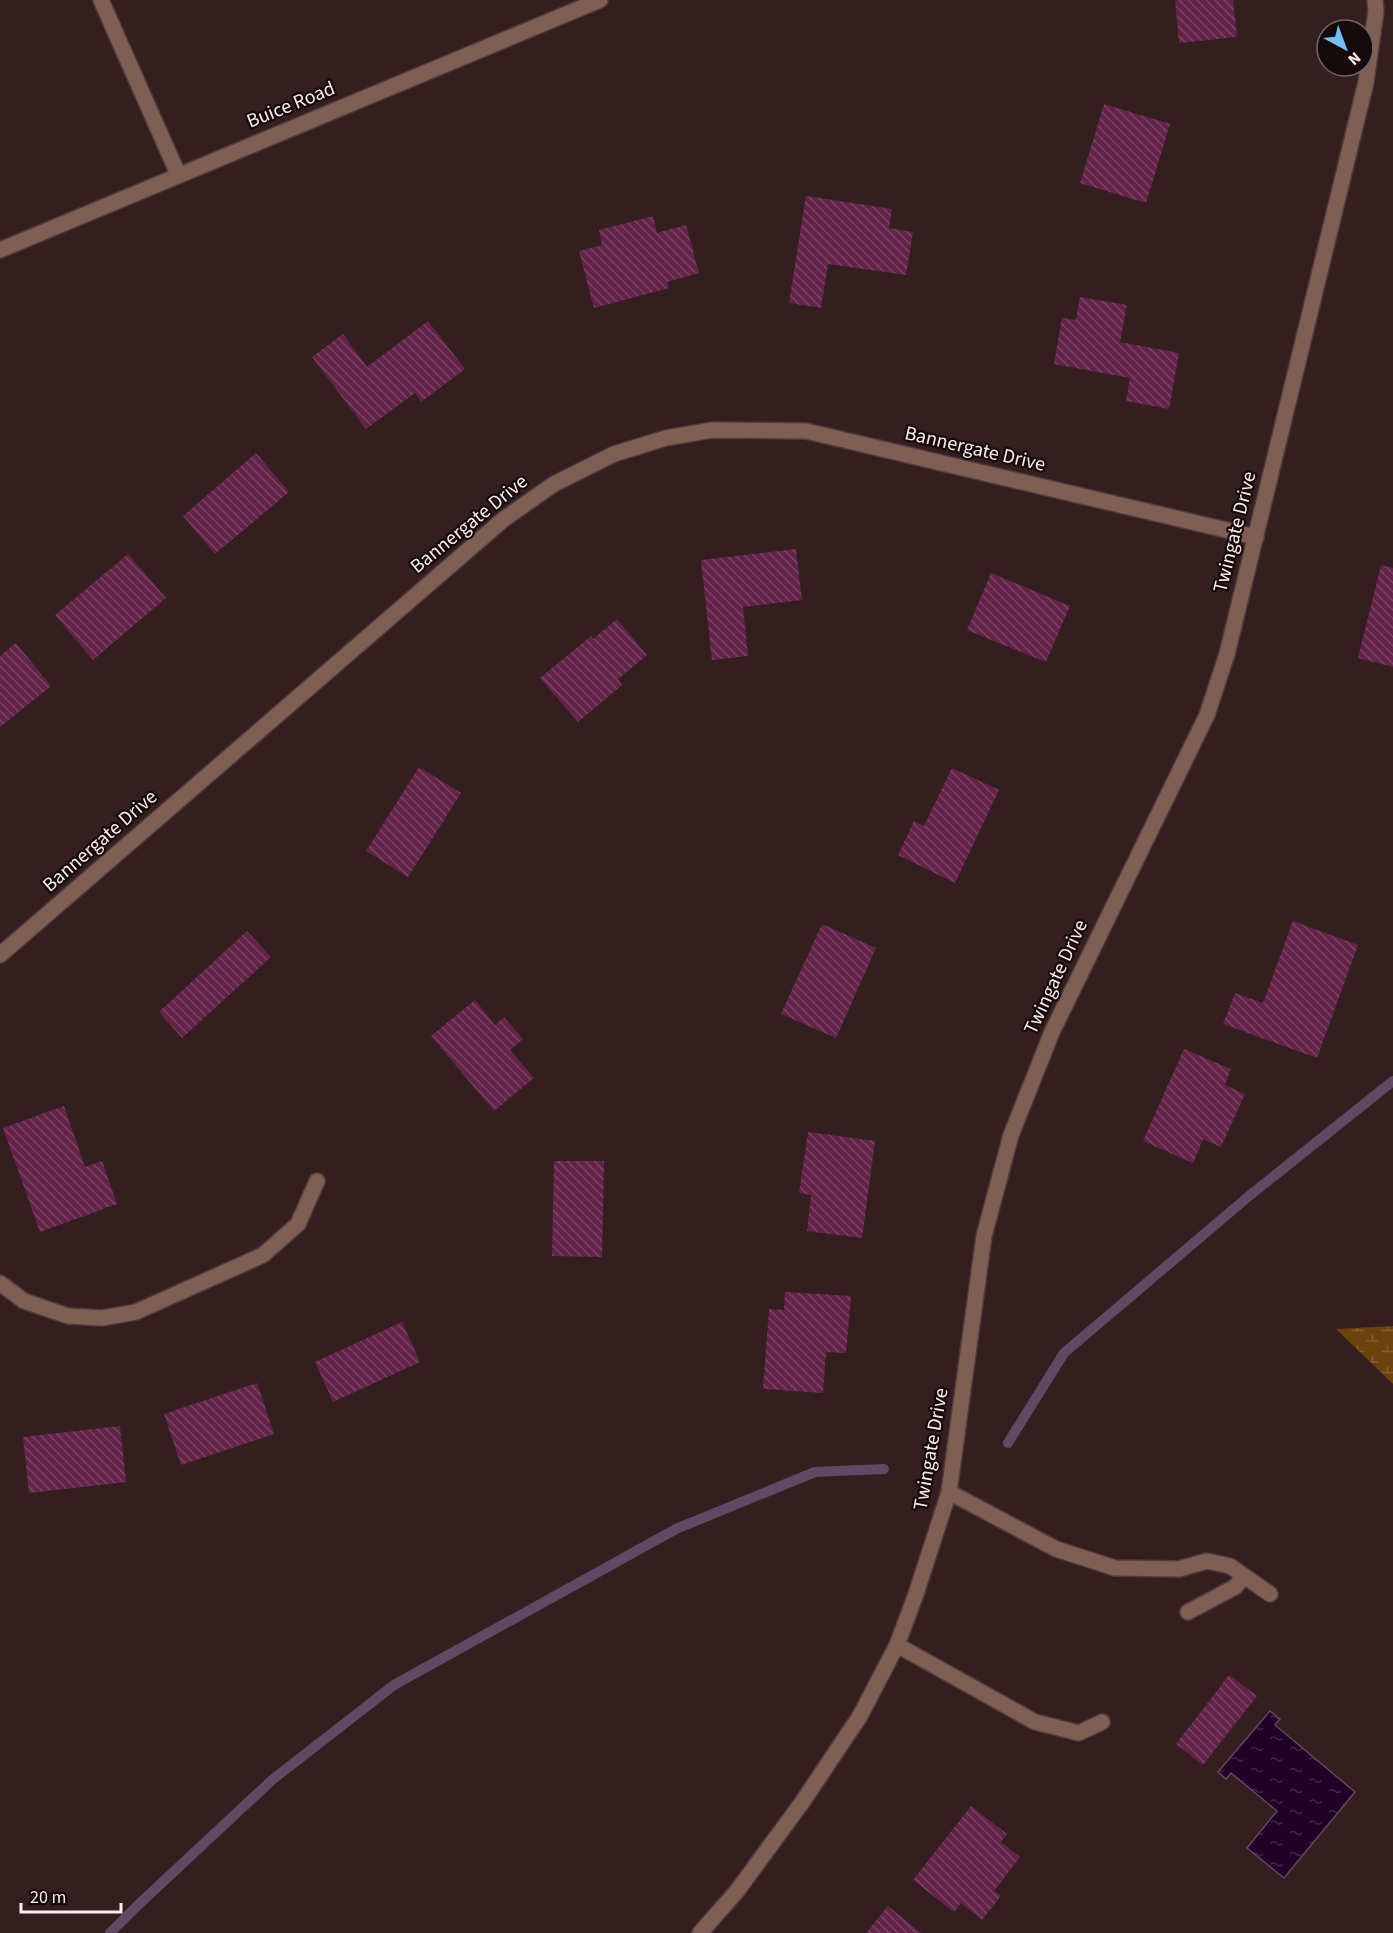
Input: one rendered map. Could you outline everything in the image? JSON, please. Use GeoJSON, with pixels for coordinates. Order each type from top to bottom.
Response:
{"type":"FeatureCollection","features":[{"type":"Feature","properties":{"kind":"street"},"geometry":{"type":"LineString","coordinates":[[101,0],[178,174]]}},
{"type":"Feature","properties":{"kind":"street","name":"Buice Road"},"geometry":{"type":"LineString","coordinates":[[0,250],[600,0]]}},
{"type":"Feature","properties":{"kind":"street","name":"Twingate Drive"},"geometry":{"type":"LineString","coordinates":[[700,1933],[737,1891],[801,1804],[860,1716],[897,1645],[916,1594],[949,1492],[984,1236],[1011,1135],[1052,1032],[1207,715],[1227,654],[1366,82],[1376,11],[1375,0]]}},
{"type":"Feature","properties":{"kind":"street","name":"Bannergate Drive"},"geometry":{"type":"LineString","coordinates":[[0,955],[504,519],[554,484],[614,454],[666,438],[712,430],[806,431],[1256,537]]}},
{"type":"Feature","properties":{"kind":"street"},"geometry":{"type":"LineString","coordinates":[[0,1283],[24,1301],[68,1317],[102,1318],[136,1312],[263,1255],[298,1224],[317,1181]]}},
{"type":"Feature","properties":{"kind":"street"},"geometry":{"type":"LineString","coordinates":[[949,1492],[1056,1549],[1115,1568],[1179,1569],[1207,1561],[1230,1566],[1270,1594]]}},
{"type":"Feature","properties":{"kind":"street"},"geometry":{"type":"LineString","coordinates":[[1188,1612],[1235,1587],[1244,1576]]}},
{"type":"Feature","properties":{"kind":"street"},"geometry":{"type":"LineString","coordinates":[[897,1645],[1035,1722],[1079,1733],[1102,1722]]}},
{"type":"Feature","properties":{"kind":"green space"},"geometry":{"type":"Polygon","coordinates":[[[1393,1326],[1393,1384],[1336,1329],[1393,1326]]]}},
{"type":"Feature","properties":{"kind":"water"},"geometry":{"type":"Polygon","coordinates":[[[1270,1711],[1280,1719],[1275,1725],[1355,1792],[1284,1878],[1247,1848],[1277,1811],[1231,1773],[1226,1779],[1218,1772],[1270,1711]]]}},
{"type":"Feature","properties":{"kind":"building"},"geometry":{"type":"Polygon","coordinates":[[[1175,0],[1233,0],[1237,37],[1179,43],[1175,0]]]}},
{"type":"Feature","properties":{"kind":"building"},"geometry":{"type":"Polygon","coordinates":[[[1104,104],[1170,124],[1146,203],[1080,183],[1104,104]]]}},
{"type":"Feature","properties":{"kind":"building"},"geometry":{"type":"Polygon","coordinates":[[[806,196],[892,209],[889,228],[913,232],[906,275],[828,264],[821,308],[789,303],[806,196]]]}},
{"type":"Feature","properties":{"kind":"building"},"geometry":{"type":"Polygon","coordinates":[[[653,216],[657,233],[686,225],[699,273],[667,282],[669,288],[594,308],[579,251],[602,245],[599,230],[653,216]]]}},
{"type":"Feature","properties":{"kind":"building"},"geometry":{"type":"Polygon","coordinates":[[[1080,297],[1127,305],[1120,342],[1179,353],[1169,409],[1126,401],[1130,378],[1054,364],[1062,318],[1076,320],[1080,297]]]}},
{"type":"Feature","properties":{"kind":"building"},"geometry":{"type":"Polygon","coordinates":[[[428,321],[465,369],[421,402],[415,393],[366,429],[312,357],[343,334],[367,367],[428,321]]]}},
{"type":"Feature","properties":{"kind":"building"},"geometry":{"type":"Polygon","coordinates":[[[256,453],[289,492],[215,554],[183,516],[256,453]]]}},
{"type":"Feature","properties":{"kind":"building"},"geometry":{"type":"Polygon","coordinates":[[[796,549],[802,600],[743,607],[748,656],[712,660],[701,560],[796,549]]]}},
{"type":"Feature","properties":{"kind":"building"},"geometry":{"type":"Polygon","coordinates":[[[128,554],[166,598],[93,660],[55,615],[128,554]]]}},
{"type":"Feature","properties":{"kind":"building"},"geometry":{"type":"Polygon","coordinates":[[[1381,565],[1393,568],[1393,667],[1358,658],[1381,565]]]}},
{"type":"Feature","properties":{"kind":"building"},"geometry":{"type":"Polygon","coordinates":[[[991,573],[1070,606],[1046,662],[967,630],[991,573]]]}},
{"type":"Feature","properties":{"kind":"building"},"geometry":{"type":"Polygon","coordinates":[[[617,619],[647,655],[618,679],[622,685],[578,722],[540,678],[591,636],[593,639],[617,619]]]}},
{"type":"Feature","properties":{"kind":"building"},"geometry":{"type":"Polygon","coordinates":[[[16,643],[51,686],[0,727],[0,656],[16,643]]]}},
{"type":"Feature","properties":{"kind":"building"},"geometry":{"type":"Polygon","coordinates":[[[419,767],[461,793],[408,877],[366,851],[419,767]]]}},
{"type":"Feature","properties":{"kind":"building"},"geometry":{"type":"Polygon","coordinates":[[[952,768],[999,790],[955,883],[898,855],[914,821],[924,826],[952,768]]]}},
{"type":"Feature","properties":{"kind":"building"},"geometry":{"type":"Polygon","coordinates":[[[1293,921],[1358,945],[1317,1058],[1223,1024],[1235,993],[1263,1003],[1293,921]]]}},
{"type":"Feature","properties":{"kind":"building"},"geometry":{"type":"Polygon","coordinates":[[[822,924],[876,948],[836,1038],[781,1014],[822,924]]]}},
{"type":"Feature","properties":{"kind":"building"},"geometry":{"type":"Polygon","coordinates":[[[247,931],[271,957],[182,1038],[159,1012],[247,931]]]}},
{"type":"Feature","properties":{"kind":"building"},"geometry":{"type":"Polygon","coordinates":[[[475,1000],[495,1025],[504,1017],[523,1039],[510,1050],[534,1078],[494,1111],[431,1036],[475,1000]]]}},
{"type":"Feature","properties":{"kind":"building"},"geometry":{"type":"Polygon","coordinates":[[[1184,1049],[1231,1069],[1225,1085],[1245,1094],[1221,1147],[1203,1139],[1193,1163],[1143,1141],[1184,1049]]]}},
{"type":"Feature","properties":{"kind":"building"},"geometry":{"type":"Polygon","coordinates":[[[64,1106],[85,1167],[102,1161],[117,1204],[40,1232],[3,1128],[64,1106]]]}},
{"type":"Feature","properties":{"kind":"building"},"geometry":{"type":"Polygon","coordinates":[[[808,1132],[875,1141],[862,1238],[807,1231],[811,1195],[799,1193],[808,1132]]]}},
{"type":"Feature","properties":{"kind":"building"},"geometry":{"type":"Polygon","coordinates":[[[554,1161],[604,1161],[602,1257],[552,1256],[554,1161]]]}},
{"type":"Feature","properties":{"kind":"building"},"geometry":{"type":"Polygon","coordinates":[[[785,1292],[851,1296],[846,1353],[826,1352],[823,1393],[763,1389],[769,1309],[784,1310],[785,1292]]]}},
{"type":"Feature","properties":{"kind":"building"},"geometry":{"type":"Polygon","coordinates":[[[402,1322],[420,1362],[333,1402],[315,1362],[402,1322]]]}},
{"type":"Feature","properties":{"kind":"building"},"geometry":{"type":"Polygon","coordinates":[[[257,1383],[274,1434],[181,1465],[164,1414],[257,1383]]]}},
{"type":"Feature","properties":{"kind":"building"},"geometry":{"type":"Polygon","coordinates":[[[120,1426],[126,1482],[29,1493],[23,1437],[120,1426]]]}},
{"type":"Feature","properties":{"kind":"building"},"geometry":{"type":"Polygon","coordinates":[[[1229,1675],[1257,1696],[1203,1765],[1176,1744],[1229,1675]]]}},
{"type":"Feature","properties":{"kind":"building"},"geometry":{"type":"Polygon","coordinates":[[[971,1806],[1007,1834],[1001,1842],[1020,1857],[994,1891],[1001,1896],[982,1920],[961,1903],[954,1912],[913,1880],[971,1806]]]}},
{"type":"Feature","properties":{"kind":"building"},"geometry":{"type":"Polygon","coordinates":[[[888,1906],[921,1933],[866,1933],[888,1906]]]}},
{"type":"Feature","properties":{"kind":"waterway"},"geometry":{"type":"LineString","coordinates":[[1008,1443],[1064,1353],[1249,1196],[1393,1081]]}},
{"type":"Feature","properties":{"kind":"waterway"},"geometry":{"type":"LineString","coordinates":[[110,1933],[272,1780],[394,1685],[676,1529],[815,1472],[884,1469]]}}]}
